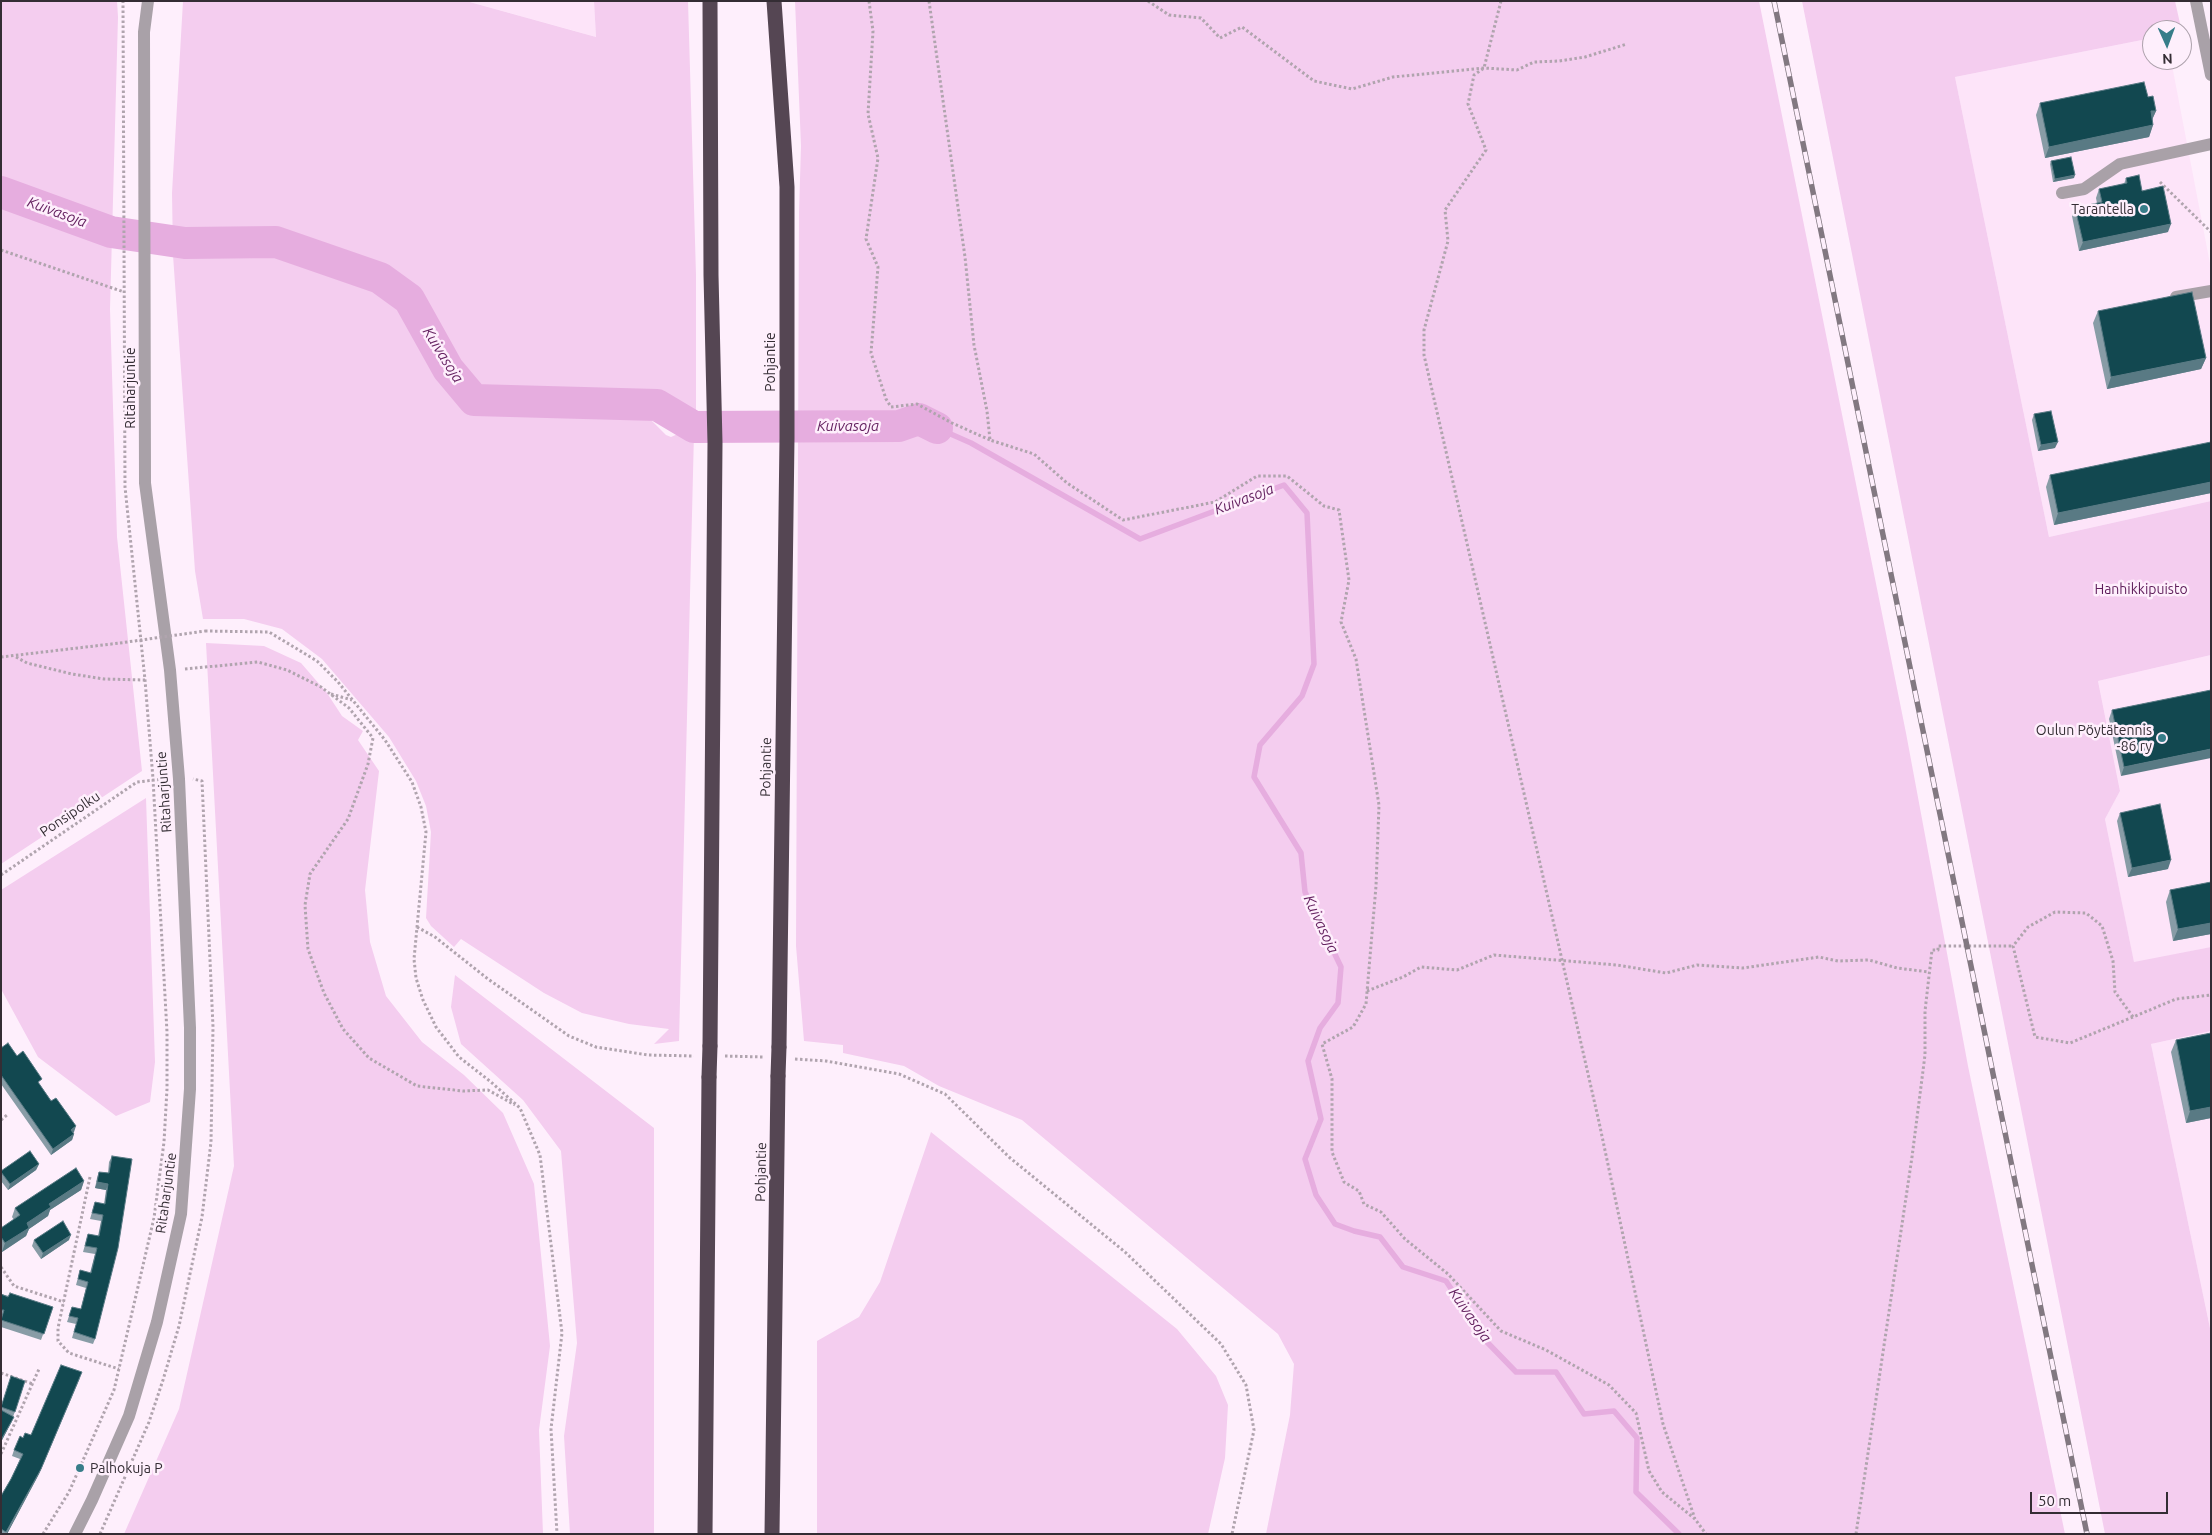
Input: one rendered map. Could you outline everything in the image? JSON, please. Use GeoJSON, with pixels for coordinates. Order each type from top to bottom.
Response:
{"type":"FeatureCollection","features":[{"type":"Feature","properties":{"kind":"highway"},"geometry":{"type":"LineString","coordinates":[[705,1534],[709,1077],[712,1053],[715,443],[711,275],[710,1]]}},
{"type":"Feature","properties":{"kind":"highway","name":"Pohjantie"},"geometry":{"type":"LineString","coordinates":[[772,1534],[787,438],[787,187],[774,1]]}},
{"type":"Feature","properties":{"kind":"street","name":"Ritaharjuntie"},"geometry":{"type":"LineString","coordinates":[[140,1],[144,32]]}},
{"type":"Feature","properties":{"kind":"street","name":"Ritaharjuntie"},"geometry":{"type":"LineString","coordinates":[[75,1534],[129,1416],[157,1322],[181,1214],[188,1132],[190,1028],[181,815],[170,670],[145,483],[143,184],[144,32],[148,1]]}},
{"type":"Feature","properties":{"kind":"street"},"geometry":{"type":"LineString","coordinates":[[2196,1],[2208,42],[2211,75]]}},
{"type":"Feature","properties":{"kind":"street"},"geometry":{"type":"LineString","coordinates":[[2062,193],[2084,189],[2120,164],[2211,144]]}},
{"type":"Feature","properties":{"kind":"street"},"geometry":{"type":"LineString","coordinates":[[2166,299],[2211,291]]}},
{"type":"Feature","properties":{"kind":"path"},"geometry":{"type":"LineString","coordinates":[[43,1534],[69,1492],[114,1390],[154,1218],[164,1142],[167,1089],[167,1032],[153,779],[125,487],[122,184],[123,1]]}},
{"type":"Feature","properties":{"kind":"path"},"geometry":{"type":"LineString","coordinates":[[868,1],[873,31],[868,114],[878,158],[866,239],[878,267],[870,353],[886,399],[891,407],[917,404],[952,424],[990,440],[1034,454],[1066,483],[1123,520],[1215,502],[1257,476],[1287,476],[1324,506],[1339,510],[1349,580],[1341,622],[1356,660],[1379,806],[1376,886],[1366,1004],[1353,1027],[1322,1044],[1332,1079],[1332,1152],[1344,1182],[1359,1191],[1364,1204],[1381,1212],[1405,1239],[1448,1274],[1501,1331],[1546,1350],[1610,1385],[1636,1413],[1649,1471],[1662,1492],[1695,1519],[1706,1534]]}},
{"type":"Feature","properties":{"kind":"path"},"geometry":{"type":"LineString","coordinates":[[929,1],[965,257],[974,345],[987,411],[990,440]]}},
{"type":"Feature","properties":{"kind":"path"},"geometry":{"type":"LineString","coordinates":[[1148,1],[1169,15],[1201,18],[1220,38],[1242,27],[1314,81],[1352,89],[1393,77],[1484,68],[1517,70],[1534,62],[1585,57],[1626,44]]}},
{"type":"Feature","properties":{"kind":"path"},"geometry":{"type":"LineString","coordinates":[[1501,1],[1484,68],[1474,76],[1468,104],[1486,150],[1445,210],[1448,241],[1424,330],[1424,355],[1602,1132],[1663,1424],[1695,1519]]}},
{"type":"Feature","properties":{"kind":"path"},"geometry":{"type":"LineString","coordinates":[[2160,182],[2211,232]]}},
{"type":"Feature","properties":{"kind":"path"},"geometry":{"type":"LineString","coordinates":[[1,250],[124,292]]}},
{"type":"Feature","properties":{"kind":"path"},"geometry":{"type":"LineString","coordinates":[[1,658],[205,631],[269,632],[317,661],[385,740],[412,782],[421,807],[426,832],[414,959],[416,978],[423,1000],[436,1027],[459,1057],[520,1108],[540,1155],[562,1333],[551,1429],[557,1534]]}},
{"type":"Feature","properties":{"kind":"path"},"geometry":{"type":"LineString","coordinates":[[16,657],[27,663],[104,679],[145,680]]}},
{"type":"Feature","properties":{"kind":"path"},"geometry":{"type":"LineString","coordinates":[[170,670],[258,662],[288,670],[328,693],[349,708],[374,738],[368,764],[348,818],[310,874],[305,905],[308,949],[324,992],[343,1029],[369,1058],[417,1086],[463,1091],[488,1090],[520,1108]]}},
{"type":"Feature","properties":{"kind":"path"},"geometry":{"type":"LineString","coordinates":[[328,693],[352,700]]}},
{"type":"Feature","properties":{"kind":"path","name":"Ponsipolku"},"geometry":{"type":"LineString","coordinates":[[1,875],[138,782],[153,779]]}},
{"type":"Feature","properties":{"kind":"path"},"geometry":{"type":"LineString","coordinates":[[2013,946],[2028,927],[2055,912],[2086,913],[2102,926],[2113,961],[2115,992],[2133,1017]]}},
{"type":"Feature","properties":{"kind":"path"},"geometry":{"type":"LineString","coordinates":[[417,927],[435,937],[488,979],[569,1036],[596,1047],[648,1055],[712,1053],[778,1054],[900,1074],[944,1094],[1009,1157],[1125,1252],[1221,1344],[1246,1385],[1254,1430],[1232,1534]]}},
{"type":"Feature","properties":{"kind":"path"},"geometry":{"type":"LineString","coordinates":[[1856,1534],[1863,1475],[1912,1156],[1925,1055],[1925,1011],[1932,950],[1938,950],[1938,946],[2013,946]]}},
{"type":"Feature","properties":{"kind":"path"},"geometry":{"type":"LineString","coordinates":[[2013,946],[2035,1037],[2070,1042],[2176,999],[2211,994]]}},
{"type":"Feature","properties":{"kind":"path"},"geometry":{"type":"LineString","coordinates":[[1367,991],[1403,977],[1421,967],[1457,970],[1494,955],[1617,964],[1666,973],[1697,965],[1743,968],[1820,956],[1838,961],[1869,960],[1897,968],[1929,972]]}},
{"type":"Feature","properties":{"kind":"path"},"geometry":{"type":"LineString","coordinates":[[1,1120],[8,1116]]}},
{"type":"Feature","properties":{"kind":"path"},"geometry":{"type":"LineString","coordinates":[[90,1177],[58,1328],[58,1341],[69,1353],[119,1369]]}},
{"type":"Feature","properties":{"kind":"path"},"geometry":{"type":"LineString","coordinates":[[1,1267],[14,1286],[64,1302]]}},
{"type":"Feature","properties":{"kind":"path"},"geometry":{"type":"LineString","coordinates":[[1,1454],[39,1369]]}},
{"type":"Feature","properties":{"kind":"path"},"geometry":{"type":"LineString","coordinates":[[1,1373],[33,1384]]}},
{"type":"Feature","properties":{"kind":"shaded area"},"geometry":{"type":"Polygon","coordinates":[[[466,1],[594,1],[596,37],[575,31],[466,1]]]}},
{"type":"Feature","properties":{"kind":"shaded area"},"geometry":{"type":"Polygon","coordinates":[[[2142,40],[2142,70],[2173,70],[2211,269],[2211,501],[2049,537],[1955,77],[2142,40]]]}},
{"type":"Feature","properties":{"kind":"shaded area"},"geometry":{"type":"Polygon","coordinates":[[[2211,655],[2211,947],[2134,963],[2105,819],[2120,791],[2098,681],[2211,655]]]}},
{"type":"Feature","properties":{"kind":"shaded area"},"geometry":{"type":"Polygon","coordinates":[[[2211,1031],[2211,1333],[2151,1044],[2211,1031]]]}},
{"type":"Feature","properties":{"kind":"green space"},"geometry":{"type":"Polygon","coordinates":[[[1,1],[117,1],[110,309],[117,537],[142,771],[1,864],[1,1]]]}},
{"type":"Feature","properties":{"kind":"green space"},"geometry":{"type":"Polygon","coordinates":[[[183,1],[466,1],[596,37],[594,1],[688,1],[696,275],[696,415],[681,415],[668,402],[659,400],[586,393],[586,409],[644,418],[652,421],[666,435],[671,437],[680,433],[694,433],[679,1041],[654,1044],[669,1029],[629,1024],[582,1013],[544,993],[461,939],[454,947],[431,926],[426,918],[431,832],[426,806],[416,781],[389,737],[322,659],[282,629],[244,619],[203,619],[195,571],[173,255],[172,193],[183,1]]]}},
{"type":"Feature","properties":{"kind":"green space"},"geometry":{"type":"Polygon","coordinates":[[[795,1],[1759,1],[1906,733],[1968,1066],[2065,1534],[1266,1534],[1290,1415],[1294,1364],[1278,1334],[1022,1120],[939,1086],[904,1066],[843,1053],[843,1045],[804,1041],[796,946],[799,212],[801,146],[795,1]]]}},
{"type":"Feature","properties":{"kind":"green space","name":"Hanhikkipuisto"},"geometry":{"type":"Polygon","coordinates":[[[1802,1],[2175,1],[2179,20],[2142,20],[2142,40],[1955,77],[2049,537],[2211,501],[2211,655],[2098,681],[2120,791],[2105,819],[2134,962],[2211,947],[2211,1031],[2151,1044],[2211,1333],[2211,1534],[2105,1534],[1802,1]]]}},
{"type":"Feature","properties":{"kind":"green space"},"geometry":{"type":"Polygon","coordinates":[[[206,643],[264,646],[301,663],[327,693],[342,716],[363,731],[358,740],[379,771],[365,890],[370,942],[386,996],[422,1042],[464,1075],[503,1113],[534,1184],[550,1346],[539,1430],[543,1534],[124,1534],[179,1409],[234,1166],[206,643]]]}},
{"type":"Feature","properties":{"kind":"green space"},"geometry":{"type":"Polygon","coordinates":[[[146,798],[155,1062],[150,1102],[116,1116],[38,1057],[1,989],[1,890],[146,798]]]}},
{"type":"Feature","properties":{"kind":"green space"},"geometry":{"type":"Polygon","coordinates":[[[455,975],[654,1128],[654,1534],[570,1534],[564,1436],[577,1343],[561,1151],[523,1100],[461,1044],[451,1007],[455,975]]]}},
{"type":"Feature","properties":{"kind":"green space"},"geometry":{"type":"Polygon","coordinates":[[[931,1132],[1177,1329],[1216,1376],[1228,1405],[1225,1458],[1208,1534],[817,1534],[817,1341],[859,1317],[880,1282],[931,1132]]]}},
{"type":"Feature","properties":{"kind":"building"},"geometry":{"type":"Polygon","coordinates":[[[2144,82],[2148,97],[2153,96],[2156,111],[2151,111],[2153,125],[2049,147],[2040,103],[2144,82]]]}},
{"type":"Feature","properties":{"kind":"building"},"geometry":{"type":"Polygon","coordinates":[[[2071,157],[2075,175],[2055,179],[2051,161],[2071,157]]]}},
{"type":"Feature","properties":{"kind":"building"},"geometry":{"type":"Polygon","coordinates":[[[2139,175],[2142,191],[2163,186],[2171,224],[2083,242],[2075,208],[2102,202],[2099,189],[2127,183],[2126,178],[2139,175]]]}},
{"type":"Feature","properties":{"kind":"building"},"geometry":{"type":"Polygon","coordinates":[[[2192,292],[2206,358],[2111,377],[2098,311],[2192,292]]]}},
{"type":"Feature","properties":{"kind":"building"},"geometry":{"type":"Polygon","coordinates":[[[2051,411],[2058,442],[2041,445],[2034,414],[2051,411]]]}},
{"type":"Feature","properties":{"kind":"building"},"geometry":{"type":"Polygon","coordinates":[[[2211,442],[2211,482],[2058,513],[2050,475],[2211,442]]]}},
{"type":"Feature","properties":{"kind":"building","name":"Oulun Pöytätennis -86 ry"},"geometry":{"type":"Polygon","coordinates":[[[2211,690],[2211,749],[2124,767],[2112,710],[2211,690]]]}},
{"type":"Feature","properties":{"kind":"building"},"geometry":{"type":"Polygon","coordinates":[[[2160,804],[2171,860],[2132,868],[2120,813],[2160,804]]]}},
{"type":"Feature","properties":{"kind":"building"},"geometry":{"type":"Polygon","coordinates":[[[2211,882],[2211,923],[2178,929],[2170,890],[2211,882]]]}},
{"type":"Feature","properties":{"kind":"building"},"geometry":{"type":"Polygon","coordinates":[[[2211,1033],[2211,1107],[2190,1111],[2176,1040],[2211,1033]]]}},
{"type":"Feature","properties":{"kind":"building"},"geometry":{"type":"Polygon","coordinates":[[[8,1043],[17,1056],[23,1051],[42,1079],[38,1082],[51,1101],[56,1098],[76,1126],[71,1130],[74,1134],[53,1149],[1,1075],[1,1048],[8,1043]]]}},
{"type":"Feature","properties":{"kind":"building"},"geometry":{"type":"Polygon","coordinates":[[[30,1151],[39,1164],[10,1184],[1,1171],[30,1151]]]}},
{"type":"Feature","properties":{"kind":"building"},"geometry":{"type":"Polygon","coordinates":[[[112,1156],[132,1159],[118,1248],[95,1339],[74,1332],[78,1318],[69,1316],[72,1307],[81,1309],[88,1282],[78,1279],[80,1270],[91,1273],[97,1248],[85,1246],[88,1234],[99,1236],[103,1215],[92,1213],[95,1202],[105,1204],[108,1184],[97,1182],[99,1172],[109,1173],[112,1156]]]}},
{"type":"Feature","properties":{"kind":"building"},"geometry":{"type":"Polygon","coordinates":[[[76,1168],[84,1181],[49,1204],[51,1207],[27,1223],[29,1228],[5,1243],[1,1237],[1,1228],[20,1215],[15,1208],[76,1168]]]}},
{"type":"Feature","properties":{"kind":"building"},"geometry":{"type":"Polygon","coordinates":[[[63,1221],[71,1235],[43,1253],[34,1240],[63,1221]]]}},
{"type":"Feature","properties":{"kind":"building"},"geometry":{"type":"Polygon","coordinates":[[[10,1293],[53,1307],[44,1334],[1,1320],[4,1310],[1,1310],[1,1294],[8,1297],[10,1293]]]}},
{"type":"Feature","properties":{"kind":"building"},"geometry":{"type":"Polygon","coordinates":[[[61,1365],[82,1372],[41,1469],[6,1532],[1,1529],[1,1496],[23,1454],[14,1450],[20,1436],[23,1438],[25,1433],[31,1435],[61,1365]]]}},
{"type":"Feature","properties":{"kind":"building"},"geometry":{"type":"Polygon","coordinates":[[[11,1376],[25,1381],[15,1412],[1,1407],[11,1376]]]}},
{"type":"Feature","properties":{"kind":"building"},"geometry":{"type":"Polygon","coordinates":[[[1,1410],[14,1417],[1,1440],[1,1410]]]}},
{"type":"Feature","properties":{"kind":"waterway","name":"Kuivasoja"},"geometry":{"type":"LineString","coordinates":[[1,192],[111,232],[185,243],[276,242],[380,278],[409,299],[448,369],[474,400],[657,405],[694,427],[899,426],[919,419],[937,428]]}},
{"type":"Feature","properties":{"kind":"waterway","name":"Kuivasoja"},"geometry":{"type":"LineString","coordinates":[[937,428],[971,443],[1140,539],[1284,485],[1307,513],[1314,664],[1302,696],[1260,745],[1254,777],[1301,853],[1305,892],[1341,967],[1338,1003],[1320,1028],[1308,1061],[1321,1119],[1305,1159],[1316,1195],[1335,1224],[1380,1237],[1403,1267],[1446,1281],[1485,1340],[1516,1372],[1556,1372],[1584,1414],[1614,1411],[1637,1438],[1636,1492],[1679,1534]]}},
{"type":"Feature","properties":{"kind":"railway"},"geometry":{"type":"LineString","coordinates":[[1774,1],[2087,1534]]}},
{"type":"Feature","properties":{"kind":"place","name":"Tarantella"},"geometry":{"type":"Point","coordinates":[2144,209]}},
{"type":"Feature","properties":{"kind":"place","name":"Oulun Pöytätennis -86 ry"},"geometry":{"type":"Point","coordinates":[2162,738]}},
{"type":"Feature","properties":{"kind":"place","name":"Palhokuja P"},"geometry":{"type":"Point","coordinates":[80,1468]}}]}
